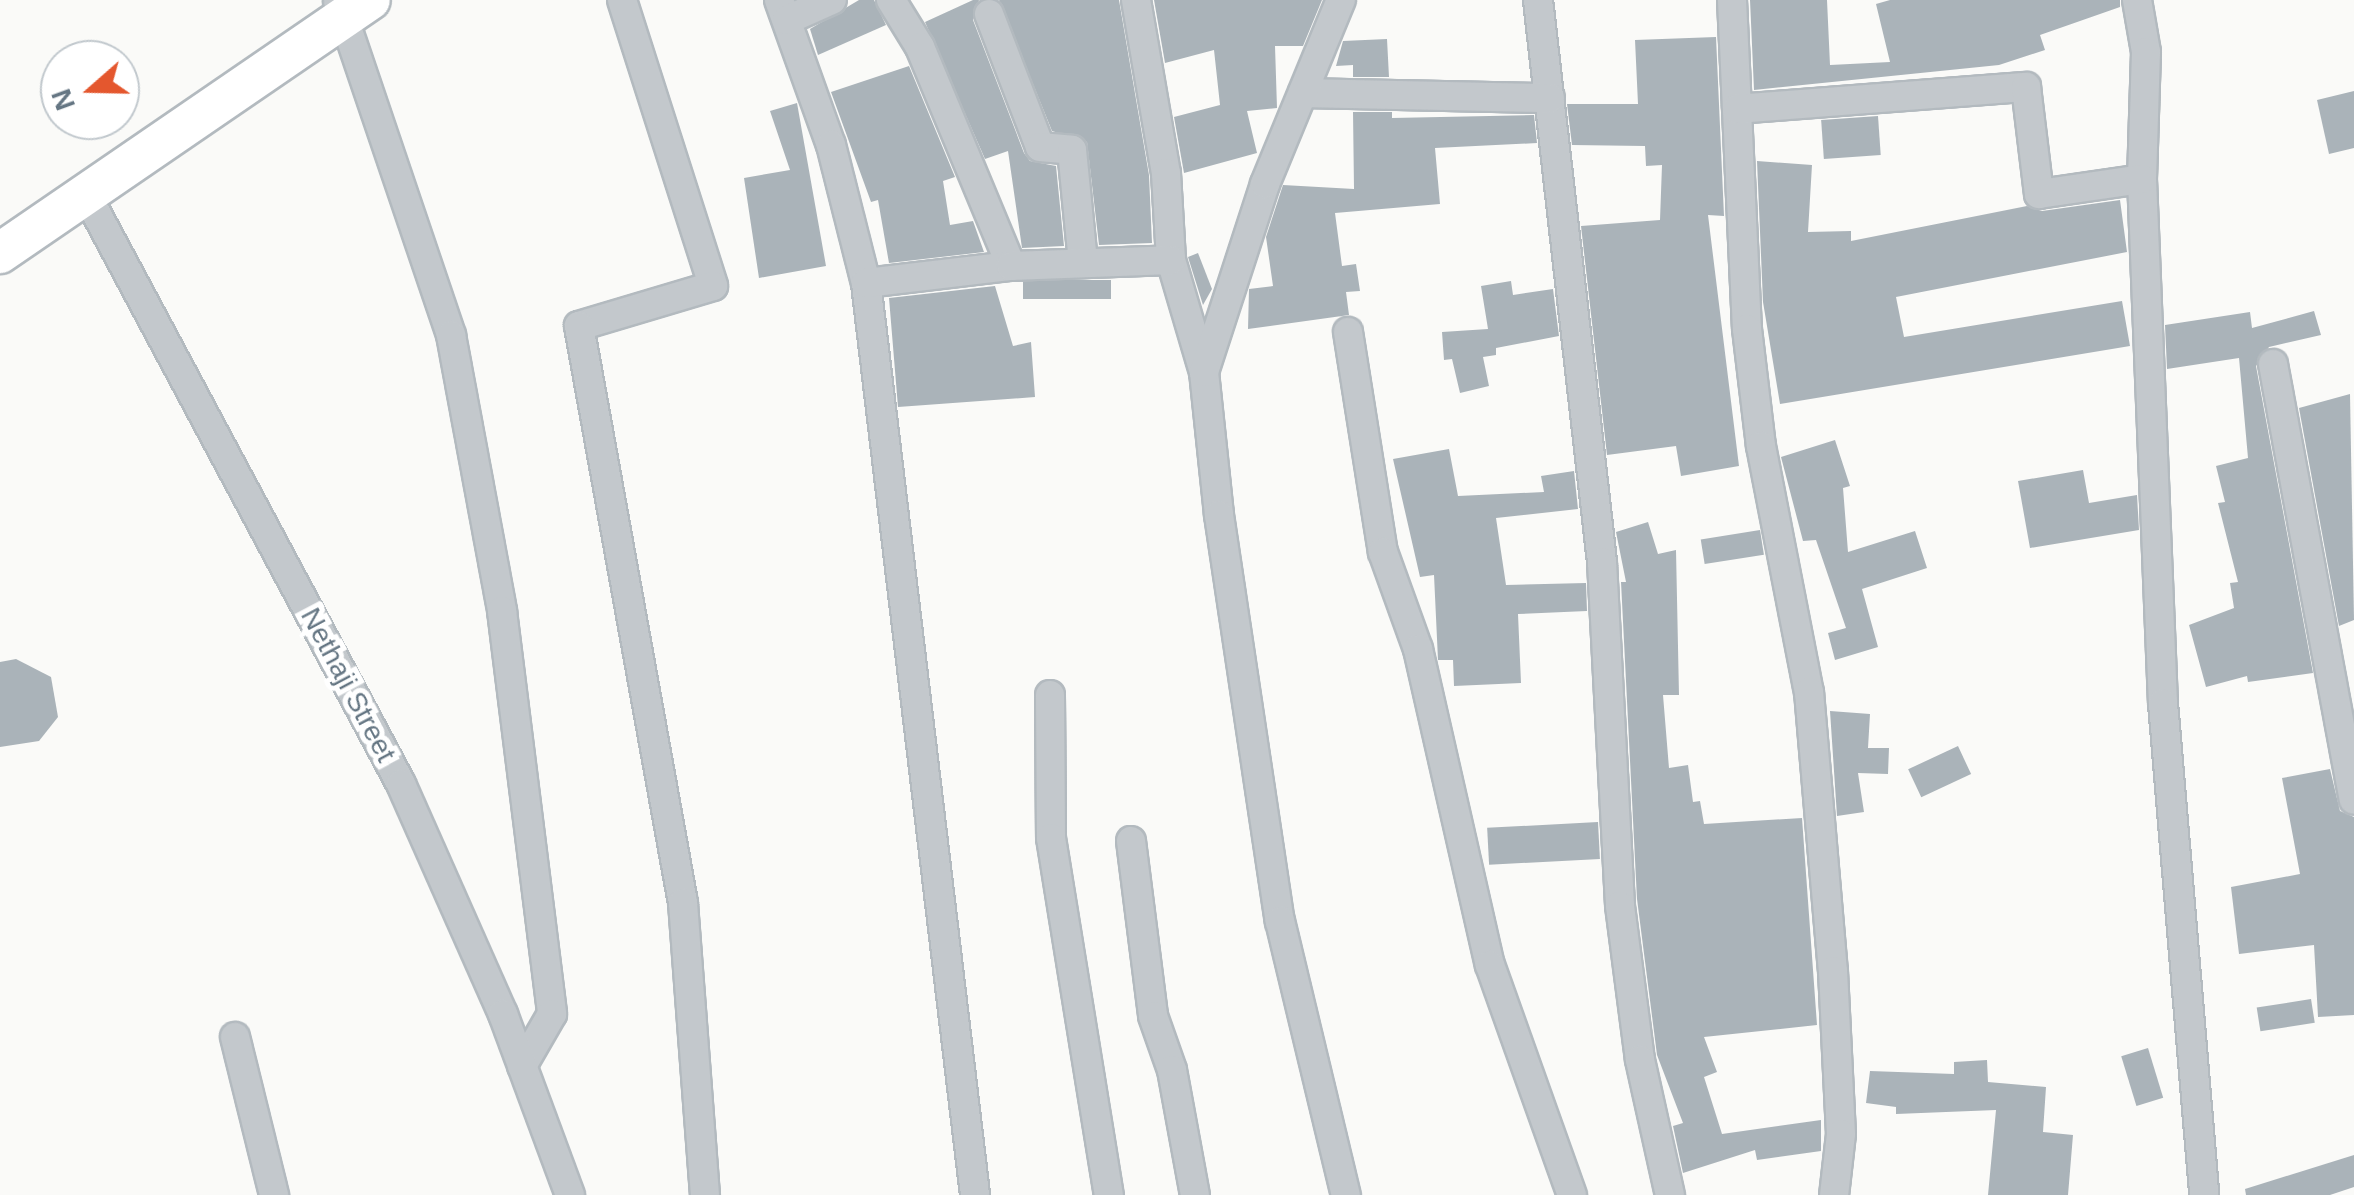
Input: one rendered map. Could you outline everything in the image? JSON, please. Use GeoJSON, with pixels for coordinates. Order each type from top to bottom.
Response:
{"type":"FeatureCollection","features":[{"type":"Feature","properties":{"kind":"main road"},"geometry":{"type":"LineString","coordinates":[[0,253],[351,6]]}},
{"type":"Feature","properties":{"kind":"street"},"geometry":{"type":"LineString","coordinates":[[622,0],[713,286],[579,326],[683,903],[705,1195]]}},
{"type":"Feature","properties":{"kind":"street"},"geometry":{"type":"LineString","coordinates":[[832,0],[783,10],[832,145],[866,283],[975,1195]]}},
{"type":"Feature","properties":{"kind":"street"},"geometry":{"type":"LineString","coordinates":[[892,0],[920,48],[1010,266]]}},
{"type":"Feature","properties":{"kind":"street"},"geometry":{"type":"LineString","coordinates":[[1136,0],[1166,173],[1171,260],[1204,372],[1218,516],[1280,922],[1346,1195]]}},
{"type":"Feature","properties":{"kind":"street"},"geometry":{"type":"LineString","coordinates":[[1204,372],[1265,184],[1341,0]]}},
{"type":"Feature","properties":{"kind":"street"},"geometry":{"type":"LineString","coordinates":[[1538,0],[1602,562],[1620,906],[1640,1060],[1670,1195]]}},
{"type":"Feature","properties":{"kind":"street"},"geometry":{"type":"LineString","coordinates":[[1732,0],[1758,426],[1808,692],[1842,1134],[1834,1195]]}},
{"type":"Feature","properties":{"kind":"street"},"geometry":{"type":"LineString","coordinates":[[2138,0],[2146,52],[2142,179],[2163,703],[2204,1195]]}},
{"type":"Feature","properties":{"kind":"street"},"geometry":{"type":"LineString","coordinates":[[351,6],[451,335],[502,611],[552,1014],[522,1066]]}},
{"type":"Feature","properties":{"kind":"street"},"geometry":{"type":"LineString","coordinates":[[989,14],[1040,147],[1072,150],[1083,262]]}},
{"type":"Feature","properties":{"kind":"street"},"geometry":{"type":"LineString","coordinates":[[1737,109],[2026,87],[2039,194],[2142,179]]}},
{"type":"Feature","properties":{"kind":"street"},"geometry":{"type":"LineString","coordinates":[[1303,93],[1550,98]]}},
{"type":"Feature","properties":{"kind":"street","name":"Nethaji Street"},"geometry":{"type":"LineString","coordinates":[[86,194],[401,784],[522,1066],[570,1195]]}},
{"type":"Feature","properties":{"kind":"street"},"geometry":{"type":"LineString","coordinates":[[866,283],[1010,266],[1171,260]]}},
{"type":"Feature","properties":{"kind":"street"},"geometry":{"type":"LineString","coordinates":[[1348,332],[1383,552],[1418,650],[1490,965],[1572,1195]]}},
{"type":"Feature","properties":{"kind":"street"},"geometry":{"type":"LineString","coordinates":[[2273,364],[2354,800]]}},
{"type":"Feature","properties":{"kind":"street"},"geometry":{"type":"LineString","coordinates":[[1050,694],[1051,838],[1109,1195]]}},
{"type":"Feature","properties":{"kind":"street"},"geometry":{"type":"LineString","coordinates":[[1132,840],[1153,1016],[1172,1070],[1195,1195]]}},
{"type":"Feature","properties":{"kind":"street"},"geometry":{"type":"LineString","coordinates":[[236,1037],[274,1195]]}},
{"type":"Feature","properties":{"kind":"building"},"geometry":{"type":"Polygon","coordinates":[[[859,0],[874,0],[886,25],[818,55],[810,29],[859,0]]]}},
{"type":"Feature","properties":{"kind":"building"},"geometry":{"type":"Polygon","coordinates":[[[979,0],[973,20],[1024,153],[1030,161],[1056,166],[1064,246],[1022,248],[1008,151],[985,159],[925,22],[979,0]]]}},
{"type":"Feature","properties":{"kind":"building"},"geometry":{"type":"Polygon","coordinates":[[[999,0],[1119,0],[1149,175],[1152,243],[1099,245],[1087,142],[1052,131],[999,0]]]}},
{"type":"Feature","properties":{"kind":"building"},"geometry":{"type":"Polygon","coordinates":[[[1154,0],[1322,0],[1303,46],[1275,46],[1277,108],[1247,111],[1257,153],[1184,173],[1174,117],[1220,105],[1214,50],[1165,63],[1154,0]]]}},
{"type":"Feature","properties":{"kind":"building"},"geometry":{"type":"Polygon","coordinates":[[[1750,0],[1827,0],[1830,65],[1890,62],[1876,4],[1890,0],[2120,0],[2120,7],[2040,35],[2045,50],[1999,65],[1754,90],[1750,0]]]}},
{"type":"Feature","properties":{"kind":"building"},"geometry":{"type":"Polygon","coordinates":[[[1716,37],[1724,216],[1708,215],[1739,466],[1681,476],[1676,446],[1607,455],[1581,226],[1660,220],[1662,165],[1646,166],[1645,146],[1572,145],[1567,104],[1638,104],[1635,40],[1716,37]]]}},
{"type":"Feature","properties":{"kind":"building"},"geometry":{"type":"Polygon","coordinates":[[[1387,39],[1389,77],[1353,77],[1353,65],[1336,66],[1343,41],[1387,39]]]}},
{"type":"Feature","properties":{"kind":"building"},"geometry":{"type":"Polygon","coordinates":[[[909,66],[955,177],[943,181],[950,225],[973,221],[984,252],[889,263],[878,200],[871,202],[831,92],[909,66]]]}},
{"type":"Feature","properties":{"kind":"building"},"geometry":{"type":"Polygon","coordinates":[[[2354,91],[2354,148],[2329,154],[2317,100],[2354,91]]]}},
{"type":"Feature","properties":{"kind":"building"},"geometry":{"type":"Polygon","coordinates":[[[797,103],[826,266],[759,278],[744,178],[790,170],[770,111],[797,103]]]}},
{"type":"Feature","properties":{"kind":"building"},"geometry":{"type":"Polygon","coordinates":[[[1353,112],[1392,112],[1392,118],[1534,115],[1537,143],[1435,148],[1440,204],[1335,213],[1342,266],[1356,264],[1360,291],[1346,292],[1349,315],[1248,329],[1249,289],[1273,286],[1266,237],[1283,185],[1354,189],[1353,112]]]}},
{"type":"Feature","properties":{"kind":"building"},"geometry":{"type":"Polygon","coordinates":[[[1878,116],[1881,155],[1824,159],[1821,120],[1878,116]]]}},
{"type":"Feature","properties":{"kind":"building"},"geometry":{"type":"Polygon","coordinates":[[[1757,161],[1812,165],[1808,232],[1851,231],[1851,241],[2027,206],[2042,211],[2120,200],[2127,252],[1896,297],[1904,337],[2122,301],[2130,346],[1780,404],[1763,302],[1757,161]]]}},
{"type":"Feature","properties":{"kind":"building"},"geometry":{"type":"Polygon","coordinates":[[[1198,253],[1212,289],[1203,305],[1188,257],[1198,253]]]}},
{"type":"Feature","properties":{"kind":"building"},"geometry":{"type":"Polygon","coordinates":[[[1023,280],[1111,280],[1111,299],[1023,299],[1023,280]]]}},
{"type":"Feature","properties":{"kind":"building"},"geometry":{"type":"Polygon","coordinates":[[[1511,281],[1513,295],[1553,289],[1559,336],[1496,348],[1496,355],[1483,357],[1489,386],[1460,393],[1452,359],[1444,360],[1442,332],[1488,329],[1481,286],[1511,281]]]}},
{"type":"Feature","properties":{"kind":"building"},"geometry":{"type":"Polygon","coordinates":[[[995,286],[1013,346],[1031,342],[1035,397],[898,407],[889,298],[995,286]]]}},
{"type":"Feature","properties":{"kind":"building"},"geometry":{"type":"Polygon","coordinates":[[[2314,311],[2321,335],[2269,347],[2256,366],[2313,673],[2248,682],[2247,676],[2206,687],[2189,625],[2234,608],[2230,583],[2238,582],[2218,503],[2225,502],[2216,466],[2248,458],[2239,358],[2167,369],[2165,325],[2250,312],[2252,328],[2314,311]]]}},
{"type":"Feature","properties":{"kind":"building"},"geometry":{"type":"Polygon","coordinates":[[[2350,394],[2354,620],[2339,626],[2299,408],[2350,394]]]}},
{"type":"Feature","properties":{"kind":"building"},"geometry":{"type":"Polygon","coordinates":[[[1835,440],[1850,486],[1843,488],[1848,552],[1915,531],[1927,568],[1862,589],[1878,647],[1835,660],[1828,633],[1846,628],[1816,540],[1803,541],[1781,457],[1835,440]]]}},
{"type":"Feature","properties":{"kind":"building"},"geometry":{"type":"Polygon","coordinates":[[[1449,449],[1458,496],[1544,492],[1541,476],[1574,471],[1578,509],[1496,518],[1506,585],[1586,583],[1587,611],[1518,614],[1521,683],[1454,686],[1453,660],[1438,660],[1434,575],[1420,577],[1393,459],[1449,449]]]}},
{"type":"Feature","properties":{"kind":"building"},"geometry":{"type":"Polygon","coordinates":[[[2083,470],[2089,503],[2137,495],[2139,530],[2030,548],[2018,481],[2083,470]]]}},
{"type":"Feature","properties":{"kind":"building"},"geometry":{"type":"Polygon","coordinates":[[[1648,522],[1658,554],[1676,550],[1679,695],[1663,695],[1669,768],[1688,765],[1693,802],[1700,801],[1704,824],[1802,818],[1817,1025],[1704,1037],[1717,1072],[1704,1077],[1722,1134],[1821,1120],[1821,1151],[1757,1160],[1755,1150],[1683,1173],[1673,1126],[1683,1123],[1657,1055],[1637,899],[1621,582],[1626,582],[1616,532],[1648,522]]]}},
{"type":"Feature","properties":{"kind":"building"},"geometry":{"type":"Polygon","coordinates":[[[1760,530],[1764,555],[1705,564],[1701,539],[1760,530]]]}},
{"type":"Feature","properties":{"kind":"building"},"geometry":{"type":"Polygon","coordinates":[[[16,659],[51,677],[58,717],[39,741],[0,747],[0,662],[16,659]]]}},
{"type":"Feature","properties":{"kind":"building"},"geometry":{"type":"Polygon","coordinates":[[[1830,711],[1870,714],[1868,748],[1889,748],[1888,774],[1858,773],[1864,812],[1837,816],[1830,711]]]}},
{"type":"Feature","properties":{"kind":"building"},"geometry":{"type":"Polygon","coordinates":[[[1958,746],[1971,774],[1921,797],[1908,769],[1958,746]]]}},
{"type":"Feature","properties":{"kind":"building"},"geometry":{"type":"Polygon","coordinates":[[[2330,769],[2340,811],[2354,817],[2354,1015],[2318,1017],[2314,945],[2239,954],[2231,887],[2300,874],[2282,778],[2330,769]]]}},
{"type":"Feature","properties":{"kind":"building"},"geometry":{"type":"Polygon","coordinates":[[[1598,822],[1600,859],[1489,865],[1487,828],[1598,822]]]}},
{"type":"Feature","properties":{"kind":"building"},"geometry":{"type":"Polygon","coordinates":[[[2311,999],[2315,1023],[2260,1031],[2257,1008],[2311,999]]]}},
{"type":"Feature","properties":{"kind":"building"},"geometry":{"type":"Polygon","coordinates":[[[2148,1048],[2163,1098],[2136,1106],[2121,1056],[2148,1048]]]}},
{"type":"Feature","properties":{"kind":"building"},"geometry":{"type":"Polygon","coordinates":[[[1987,1060],[1988,1082],[2046,1087],[2043,1132],[2073,1135],[2068,1195],[1988,1195],[1996,1110],[1896,1114],[1896,1107],[1866,1103],[1870,1071],[1954,1074],[1954,1062],[1987,1060]]]}},
{"type":"Feature","properties":{"kind":"building"},"geometry":{"type":"Polygon","coordinates":[[[2354,1155],[2354,1187],[2330,1195],[2246,1195],[2245,1189],[2354,1155]]]}}]}
